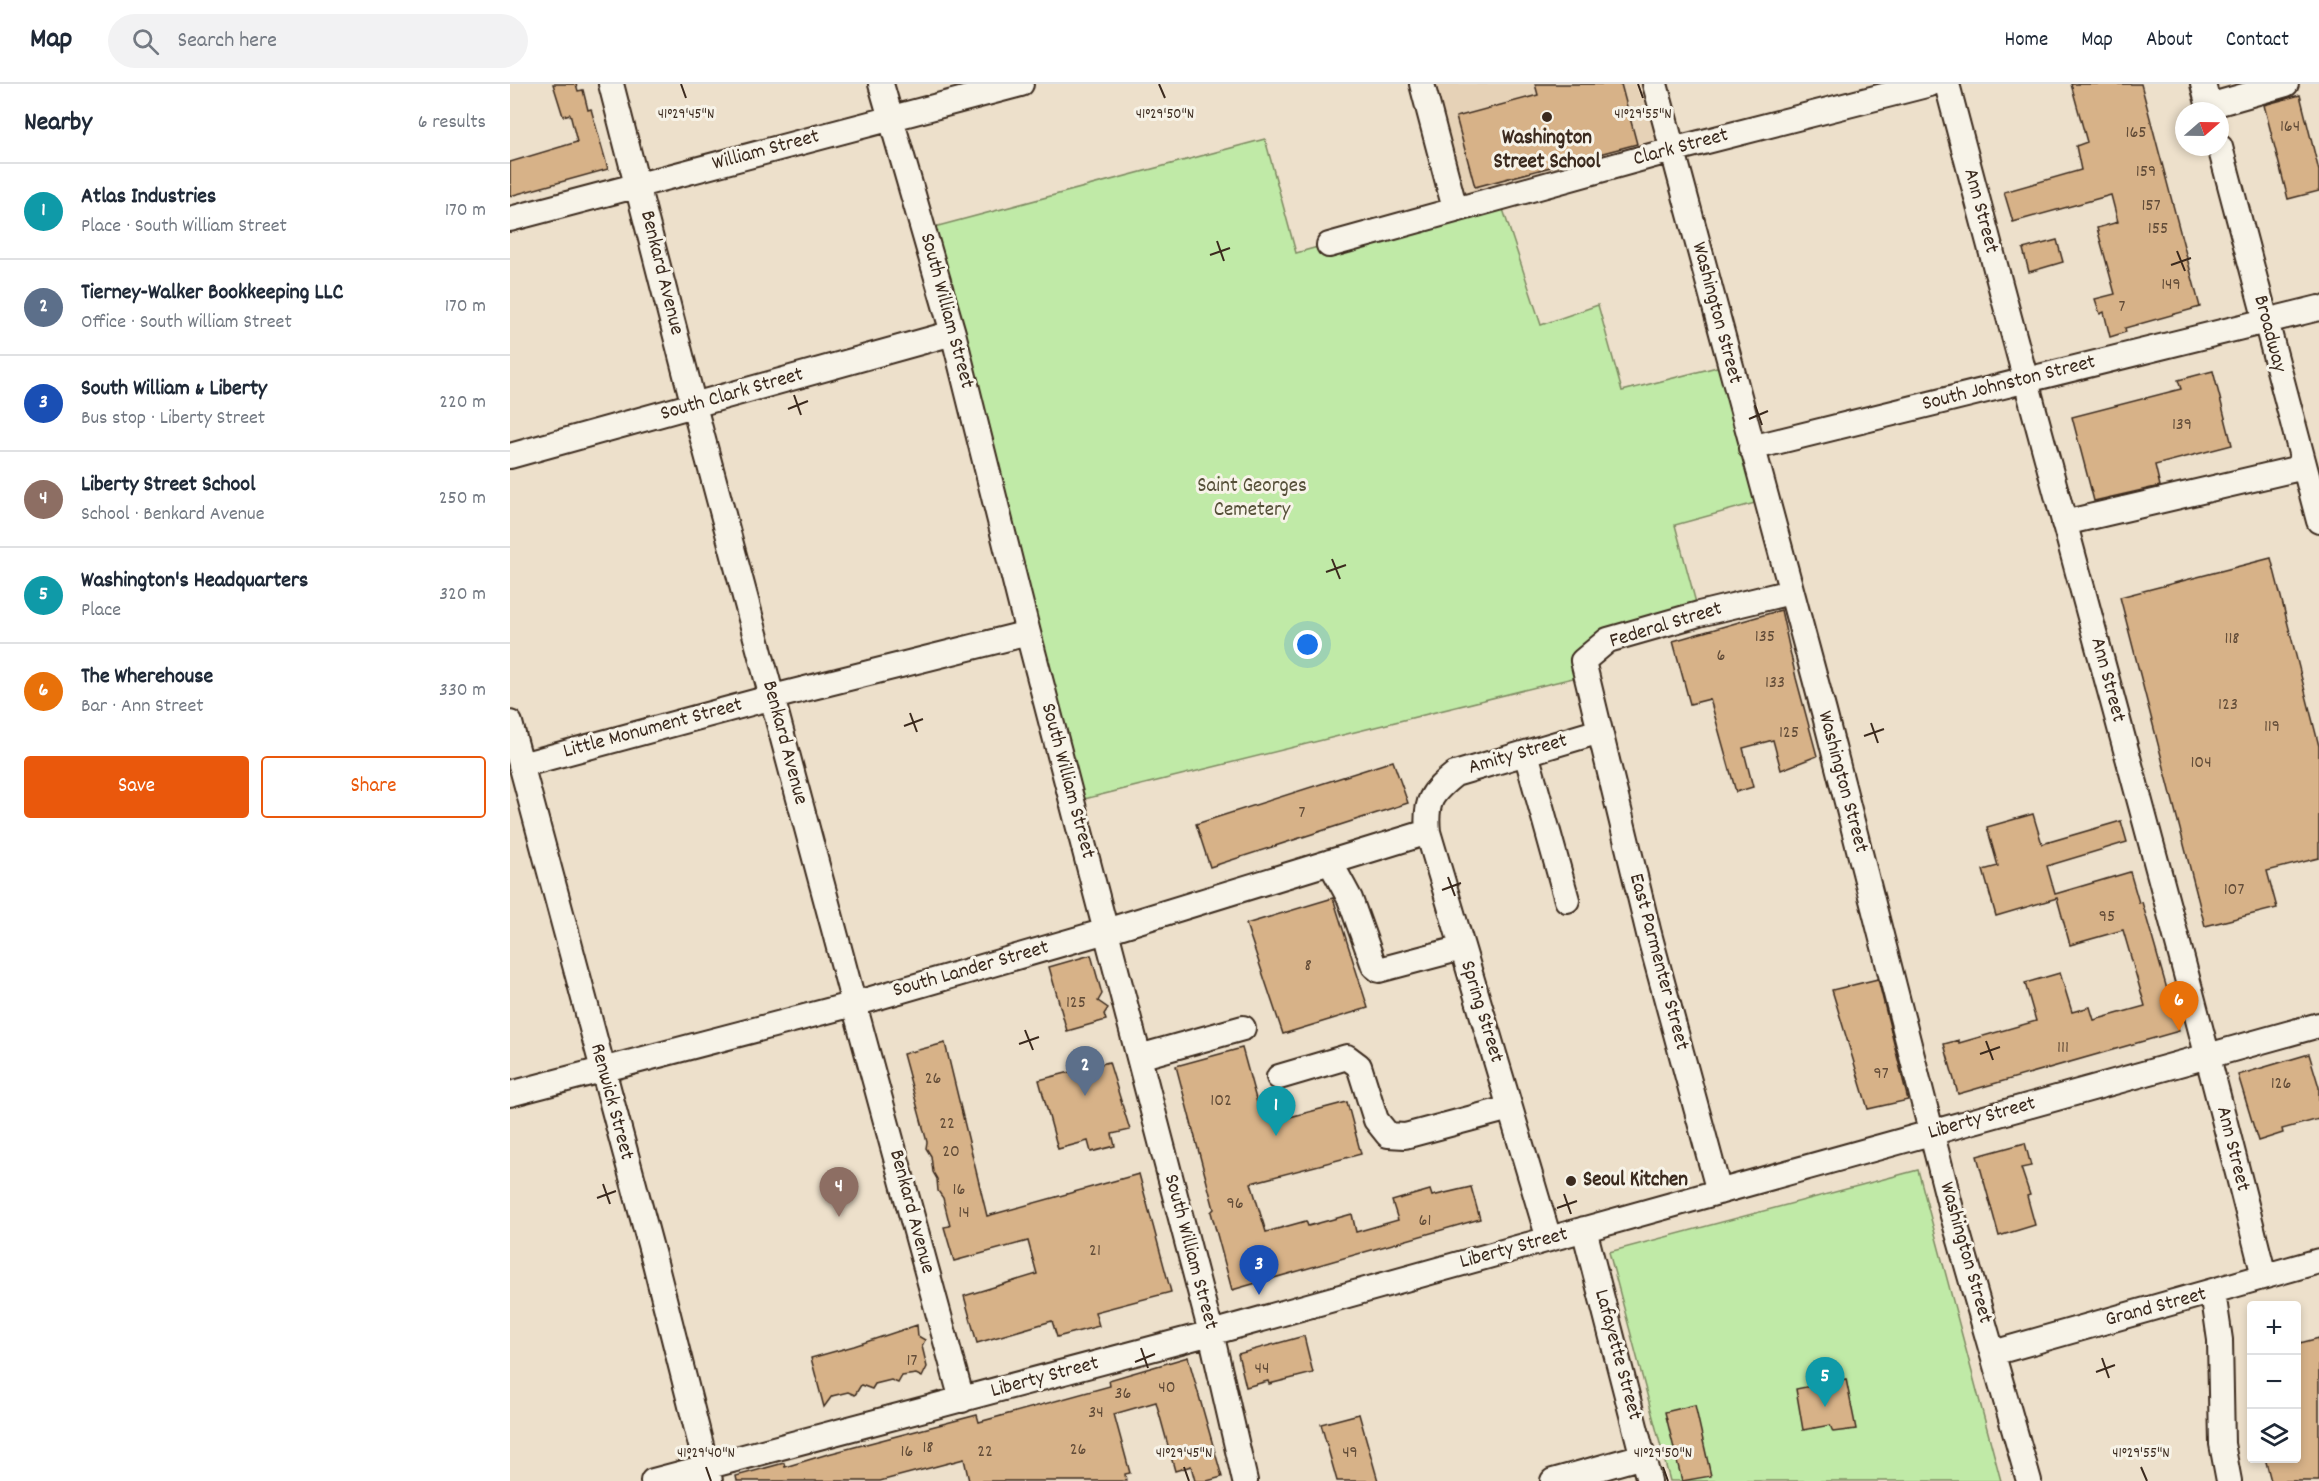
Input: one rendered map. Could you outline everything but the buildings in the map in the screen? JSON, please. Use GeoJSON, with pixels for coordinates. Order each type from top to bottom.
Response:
{"type":"FeatureCollection","features":[{"type":"Feature","properties":{"kind":"street","name":"Benkard Avenue"},"geometry":{"type":"LineString","coordinates":[[611,84],[639,184],[694,406],[962,1400]]}},
{"type":"Feature","properties":{"kind":"street","name":"South William Street"},"geometry":{"type":"LineString","coordinates":[[881,84],[953,333],[1211,1333],[1245,1481]]}},
{"type":"Feature","properties":{"kind":"street","name":"William Street"},"geometry":{"type":"LineString","coordinates":[[510,219],[1022,84]]}},
{"type":"Feature","properties":{"kind":"street"},"geometry":{"type":"LineString","coordinates":[[1422,84],[1455,209]]}},
{"type":"Feature","properties":{"kind":"street","name":"Washington Street"},"geometry":{"type":"LineString","coordinates":[[1655,84],[1791,592],[1951,1209],[2029,1481]]}},
{"type":"Feature","properties":{"kind":"street","name":"Clark Street"},"geometry":{"type":"LineString","coordinates":[[1329,245],[1672,150],[1930,84]]}},
{"type":"Feature","properties":{"kind":"street","name":"Ann Street"},"geometry":{"type":"LineString","coordinates":[[1947,84],[2208,1054],[2264,1276]]}},
{"type":"Feature","properties":{"kind":"street"},"geometry":{"type":"LineString","coordinates":[[2207,100],[2286,84]]}},
{"type":"Feature","properties":{"kind":"street","name":"Broadway"},"geometry":{"type":"LineString","coordinates":[[2222,156],[2319,521]]}},
{"type":"Feature","properties":{"kind":"street","name":"South Johnston Street"},"geometry":{"type":"LineString","coordinates":[[1752,448],[2319,308]]}},
{"type":"Feature","properties":{"kind":"street","name":"South Clark Street"},"geometry":{"type":"LineString","coordinates":[[510,456],[953,333]]}},
{"type":"Feature","properties":{"kind":"street"},"geometry":{"type":"LineString","coordinates":[[2064,523],[2304,466]]}},
{"type":"Feature","properties":{"kind":"street","name":"Federal Street"},"geometry":{"type":"LineString","coordinates":[[1600,731],[1582,661],[1608,640],[1699,614],[1791,592]]}},
{"type":"Feature","properties":{"kind":"street","name":"Little Monument Street"},"geometry":{"type":"LineString","coordinates":[[521,765],[1029,633]]}},
{"type":"Feature","properties":{"kind":"street","name":"Renwick Street"},"geometry":{"type":"LineString","coordinates":[[510,723],[656,1263],[708,1474]]}},
{"type":"Feature","properties":{"kind":"street","name":"Amity Street"},"geometry":{"type":"LineString","coordinates":[[1440,786],[1455,774],[1600,731]]}},
{"type":"Feature","properties":{"kind":"street","name":"East Parmenter Street"},"geometry":{"type":"LineString","coordinates":[[1600,731],[1649,934],[1719,1192]]}},
{"type":"Feature","properties":{"kind":"street"},"geometry":{"type":"LineString","coordinates":[[1526,753],[1567,900]]}},
{"type":"Feature","properties":{"kind":"street","name":"Spring Street"},"geometry":{"type":"LineString","coordinates":[[1440,786],[1426,809],[1428,832],[1549,1239]]}},
{"type":"Feature","properties":{"kind":"street","name":"South Lander Street"},"geometry":{"type":"LineString","coordinates":[[510,1094],[854,1004],[1106,931],[1428,832]]}},
{"type":"Feature","properties":{"kind":"street"},"geometry":{"type":"LineString","coordinates":[[1330,862],[1350,899],[1374,966],[1379,970],[1462,948]]}},
{"type":"Feature","properties":{"kind":"street","name":"Liberty Street"},"geometry":{"type":"LineString","coordinates":[[653,1481],[708,1474],[962,1400],[2319,1025]]}},
{"type":"Feature","properties":{"kind":"street"},"geometry":{"type":"LineString","coordinates":[[1139,1058],[1243,1028]]}},
{"type":"Feature","properties":{"kind":"street"},"geometry":{"type":"LineString","coordinates":[[1279,1077],[1347,1057],[1359,1066],[1376,1120],[1388,1135],[1405,1136],[1510,1108]]}},
{"type":"Feature","properties":{"kind":"street","name":"Lafayette Street"},"geometry":{"type":"LineString","coordinates":[[1584,1229],[1649,1481]]}},
{"type":"Feature","properties":{"kind":"street","name":"Grand Street"},"geometry":{"type":"LineString","coordinates":[[1993,1353],[2319,1261]]}},
{"type":"Feature","properties":{"kind":"street"},"geometry":{"type":"LineString","coordinates":[[2213,1292],[2220,1340],[2222,1444],[2229,1481]]}},
{"type":"Feature","properties":{"kind":"street"},"geometry":{"type":"LineString","coordinates":[[1553,1481],[1643,1456]]}},
{"type":"Feature","properties":{"kind":"shaded area","name":"Washington Street School"},"geometry":{"type":"Polygon","coordinates":[[[1422,84],[1655,84],[1672,150],[1455,209],[1422,84]]]}},
{"type":"Feature","properties":{"kind":"green space","name":"Saint Georges Cemetery"},"geometry":{"type":"Polygon","coordinates":[[[1265,139],[1296,253],[1499,197],[1541,325],[1598,305],[1622,391],[1729,364],[1766,500],[1675,525],[1699,614],[1608,640],[1589,674],[1072,802],[923,230],[1265,139]]]}},
{"type":"Feature","properties":{"kind":"green space"},"geometry":{"type":"Polygon","coordinates":[[[1918,1170],[2001,1481],[1670,1481],[1609,1252],[1918,1170]]]}},
{"type":"Feature","properties":{"kind":"place","name":"Washington Street School"},"geometry":{"type":"Point","coordinates":[1547,117]}},
{"type":"Feature","properties":{"kind":"place","name":"The Wherehouse"},"geometry":{"type":"Point","coordinates":[2179,1031]}},
{"type":"Feature","properties":{"kind":"place","name":"Tierney-Walker Bookkeeping LLC"},"geometry":{"type":"Point","coordinates":[1085,1096]}},
{"type":"Feature","properties":{"kind":"place","name":"Atlas Industries"},"geometry":{"type":"Point","coordinates":[1276,1136]}},
{"type":"Feature","properties":{"kind":"place","name":"Seoul Kitchen"},"geometry":{"type":"Point","coordinates":[1571,1181]}},
{"type":"Feature","properties":{"kind":"place","name":"Liberty Street School"},"geometry":{"type":"Point","coordinates":[839,1217]}},
{"type":"Feature","properties":{"kind":"place","name":"South William & Liberty"},"geometry":{"type":"Point","coordinates":[1259,1295]}},
{"type":"Feature","properties":{"kind":"place","name":"Washington's Headquarters"},"geometry":{"type":"Point","coordinates":[1825,1407]}}]}
